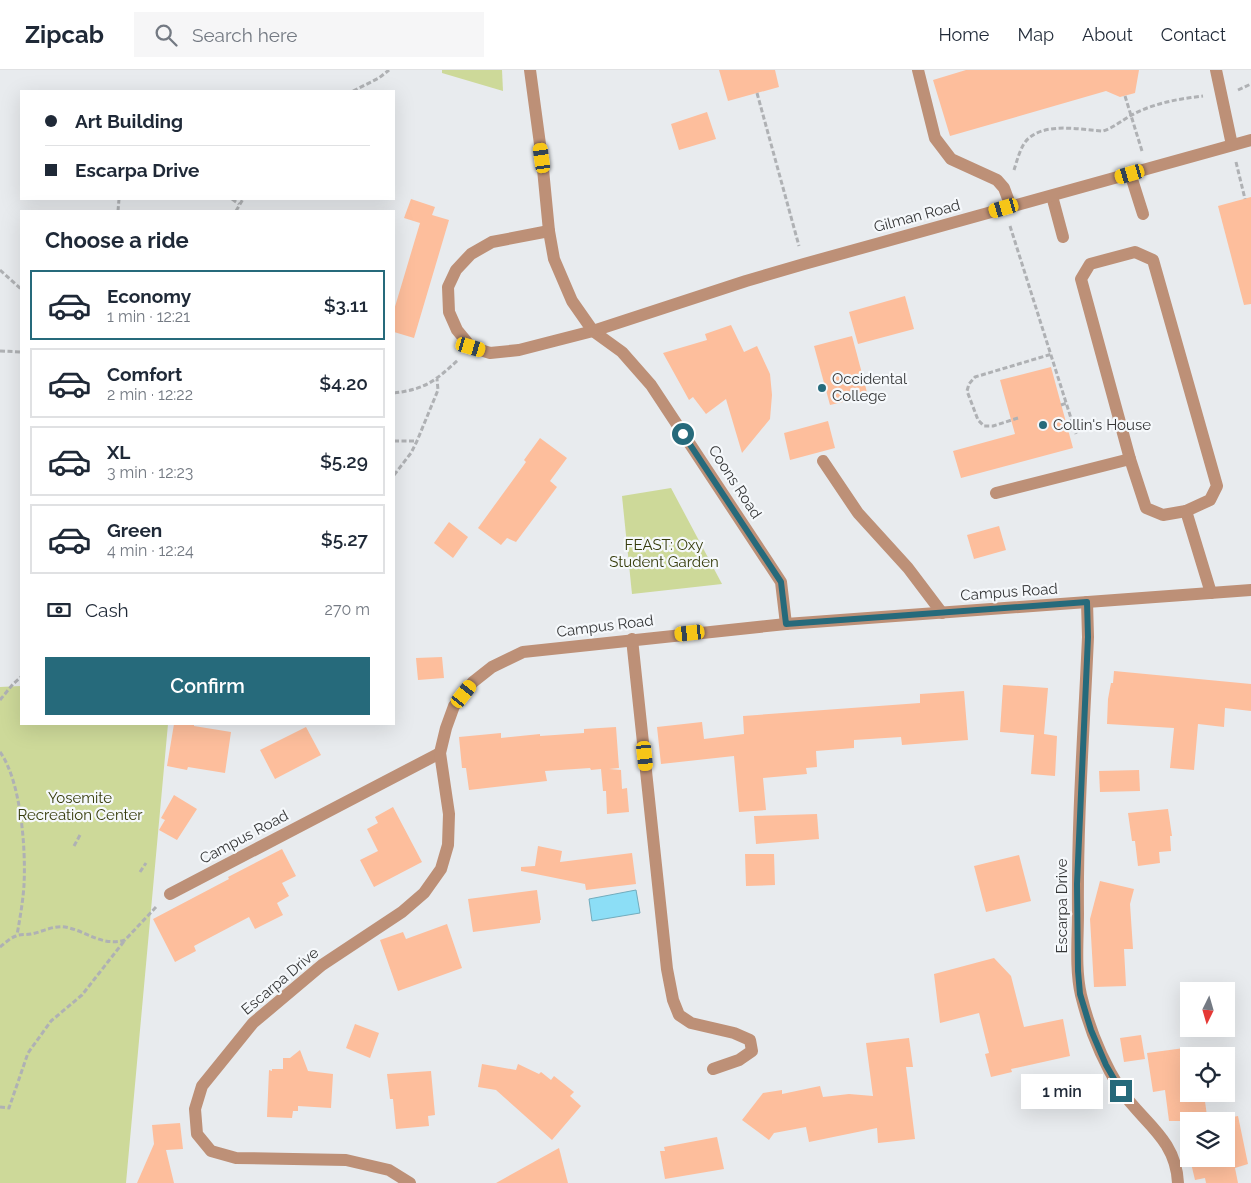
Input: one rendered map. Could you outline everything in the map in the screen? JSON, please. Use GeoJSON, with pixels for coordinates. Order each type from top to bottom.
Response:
{"type":"FeatureCollection","features":[{"type":"Feature","properties":{"kind":"street","name":"Coons Road"},"geometry":{"type":"LineString","coordinates":[[530,70],[554,260],[572,301],[593,332],[622,352],[651,385],[781,582],[786,624]]}},
{"type":"Feature","properties":{"kind":"street"},"geometry":{"type":"LineString","coordinates":[[918,70],[935,138],[951,159],[996,180],[1004,188],[1008,208]]}},
{"type":"Feature","properties":{"kind":"street"},"geometry":{"type":"LineString","coordinates":[[1216,70],[1232,145]]}},
{"type":"Feature","properties":{"kind":"street","name":"Gilman Road"},"geometry":{"type":"LineString","coordinates":[[471,347],[490,353],[519,350],[593,332],[746,281],[804,264],[1251,140]]}},
{"type":"Feature","properties":{"kind":"street"},"geometry":{"type":"LineString","coordinates":[[1130,174],[1143,214]]}},
{"type":"Feature","properties":{"kind":"street"},"geometry":{"type":"LineString","coordinates":[[1052,196],[1063,237]]}},
{"type":"Feature","properties":{"kind":"street"},"geometry":{"type":"LineString","coordinates":[[471,347],[456,330],[449,312],[448,287],[456,270],[471,254],[492,242],[549,231]]}},
{"type":"Feature","properties":{"kind":"street"},"geometry":{"type":"LineString","coordinates":[[1135,252],[1153,260],[1217,486],[1210,500],[1186,511],[1163,515],[1146,508],[1130,459],[1081,279],[1090,264],[1135,252]]}},
{"type":"Feature","properties":{"kind":"street"},"geometry":{"type":"LineString","coordinates":[[996,493],[1130,459]]}},
{"type":"Feature","properties":{"kind":"street"},"geometry":{"type":"LineString","coordinates":[[823,461],[858,513],[908,568],[942,613]]}},
{"type":"Feature","properties":{"kind":"street"},"geometry":{"type":"LineString","coordinates":[[1186,511],[1211,593]]}},
{"type":"Feature","properties":{"kind":"street","name":"Campus Road"},"geometry":{"type":"LineString","coordinates":[[170,894],[440,753],[454,706],[473,682],[492,667],[523,652],[786,624],[1251,590]]}},
{"type":"Feature","properties":{"kind":"street","name":"Escarpa Drive"},"geometry":{"type":"LineString","coordinates":[[1087,602],[1088,637],[1077,884],[1080,994],[1091,1030],[1106,1065],[1121,1091],[1160,1134],[1172,1154],[1178,1183]]}},
{"type":"Feature","properties":{"kind":"street"},"geometry":{"type":"LineString","coordinates":[[632,639],[667,969],[673,1000],[679,1016],[691,1023],[734,1033],[750,1040],[752,1051],[738,1060],[713,1070]]}},
{"type":"Feature","properties":{"kind":"street","name":"Escarpa Drive"},"geometry":{"type":"LineString","coordinates":[[410,1183],[389,1170],[346,1160],[236,1158],[211,1151],[197,1134],[195,1109],[202,1086],[253,1023],[322,965],[402,912],[424,893],[441,870],[448,845],[449,814],[440,753]]}},
{"type":"Feature","properties":{"kind":"path"},"geometry":{"type":"LineString","coordinates":[[355,90],[379,78],[389,70]]}},
{"type":"Feature","properties":{"kind":"path"},"geometry":{"type":"LineString","coordinates":[[758,93],[804,264]]}},
{"type":"Feature","properties":{"kind":"path"},"geometry":{"type":"LineString","coordinates":[[1126,96],[1147,169]]}},
{"type":"Feature","properties":{"kind":"path"},"geometry":{"type":"LineString","coordinates":[[996,180],[1013,172],[1028,138],[1042,132],[1055,129],[1103,131],[1110,129],[1131,115],[1164,102],[1194,97]]}},
{"type":"Feature","properties":{"kind":"path"},"geometry":{"type":"LineString","coordinates":[[1232,145],[1245,199]]}},
{"type":"Feature","properties":{"kind":"path"},"geometry":{"type":"LineString","coordinates":[[233,200],[239,204]]}},
{"type":"Feature","properties":{"kind":"path"},"geometry":{"type":"LineString","coordinates":[[236,210],[242,200]]}},
{"type":"Feature","properties":{"kind":"path"},"geometry":{"type":"LineString","coordinates":[[1008,208],[1076,434]]}},
{"type":"Feature","properties":{"kind":"path"},"geometry":{"type":"LineString","coordinates":[[0,270],[20,288]]}},
{"type":"Feature","properties":{"kind":"path"},"geometry":{"type":"LineString","coordinates":[[395,393],[414,391],[436,380],[471,347]]}},
{"type":"Feature","properties":{"kind":"path"},"geometry":{"type":"LineString","coordinates":[[0,351],[20,352]]}},
{"type":"Feature","properties":{"kind":"path"},"geometry":{"type":"LineString","coordinates":[[1018,418],[993,426],[984,426],[978,420],[970,398],[969,384],[975,377],[1052,354]]}},
{"type":"Feature","properties":{"kind":"path"},"geometry":{"type":"LineString","coordinates":[[395,474],[411,453],[417,441],[438,390],[436,380]]}},
{"type":"Feature","properties":{"kind":"path"},"geometry":{"type":"LineString","coordinates":[[1061,405],[1067,403]]}},
{"type":"Feature","properties":{"kind":"path"},"geometry":{"type":"LineString","coordinates":[[395,441],[417,441]]}},
{"type":"Feature","properties":{"kind":"path"},"geometry":{"type":"LineString","coordinates":[[0,700],[20,678]]}},
{"type":"Feature","properties":{"kind":"path"},"geometry":{"type":"LineString","coordinates":[[0,752],[7,762],[17,792],[25,863],[24,887],[17,935]]}},
{"type":"Feature","properties":{"kind":"path"},"geometry":{"type":"LineString","coordinates":[[74,846],[80,834]]}},
{"type":"Feature","properties":{"kind":"path"},"geometry":{"type":"LineString","coordinates":[[140,872],[146,863]]}},
{"type":"Feature","properties":{"kind":"path"},"geometry":{"type":"LineString","coordinates":[[0,1107],[9,1108],[28,1053],[51,1021],[82,996],[125,940],[146,916],[170,894]]}},
{"type":"Feature","properties":{"kind":"path"},"geometry":{"type":"LineString","coordinates":[[0,947],[17,935],[64,927],[103,942],[125,940]]}},
{"type":"Feature","properties":{"kind":"green space"},"geometry":{"type":"Polygon","coordinates":[[[442,70],[502,70],[503,91],[442,73],[442,70]]]}},
{"type":"Feature","properties":{"kind":"green space","name":"FEAST: Oxy Student Garden"},"geometry":{"type":"Polygon","coordinates":[[[671,488],[722,584],[632,594],[622,496],[671,488]]]}},
{"type":"Feature","properties":{"kind":"green space","name":"Yosemite Recreation Center"},"geometry":{"type":"Polygon","coordinates":[[[20,686],[20,725],[168,725],[126,1183],[0,1183],[0,687],[20,686]]]}},
{"type":"Feature","properties":{"kind":"water"},"geometry":{"type":"Polygon","coordinates":[[[636,890],[640,913],[592,921],[589,899],[636,890]]]}},
{"type":"Feature","properties":{"kind":"building"},"geometry":{"type":"Polygon","coordinates":[[[719,70],[775,70],[779,87],[728,101],[719,70]]]}},
{"type":"Feature","properties":{"kind":"building"},"geometry":{"type":"Polygon","coordinates":[[[966,70],[1139,70],[1135,93],[1120,97],[1106,91],[950,136],[933,80],[966,70]]]}},
{"type":"Feature","properties":{"kind":"building"},"geometry":{"type":"Polygon","coordinates":[[[707,112],[716,139],[679,150],[671,124],[707,112]]]}},
{"type":"Feature","properties":{"kind":"building"},"geometry":{"type":"Polygon","coordinates":[[[1251,197],[1251,304],[1244,305],[1218,206],[1251,197]]]}},
{"type":"Feature","properties":{"kind":"building"},"geometry":{"type":"Polygon","coordinates":[[[411,199],[435,207],[432,215],[449,220],[414,338],[395,332],[395,307],[420,223],[404,218],[411,199]]]}},
{"type":"Feature","properties":{"kind":"building"},"geometry":{"type":"Polygon","coordinates":[[[905,296],[914,329],[858,344],[849,312],[905,296]]]}},
{"type":"Feature","properties":{"kind":"building"},"geometry":{"type":"Polygon","coordinates":[[[731,325],[744,352],[757,346],[770,374],[772,395],[770,419],[742,453],[726,399],[706,414],[693,397],[689,400],[663,353],[707,340],[705,334],[731,325]]]}},
{"type":"Feature","properties":{"kind":"building"},"geometry":{"type":"Polygon","coordinates":[[[852,336],[868,396],[830,405],[814,346],[852,336]]]}},
{"type":"Feature","properties":{"kind":"building","name":"Collin's House"},"geometry":{"type":"Polygon","coordinates":[[[1051,367],[1073,448],[961,478],[953,451],[1015,434],[1000,380],[1051,367]]]}},
{"type":"Feature","properties":{"kind":"building"},"geometry":{"type":"Polygon","coordinates":[[[828,421],[835,448],[790,460],[784,433],[828,421]]]}},
{"type":"Feature","properties":{"kind":"building"},"geometry":{"type":"Polygon","coordinates":[[[540,438],[567,458],[550,481],[557,487],[516,542],[507,538],[501,545],[478,528],[526,462],[524,460],[540,438]]]}},
{"type":"Feature","properties":{"kind":"building"},"geometry":{"type":"Polygon","coordinates":[[[449,522],[468,537],[453,558],[434,543],[449,522]]]}},
{"type":"Feature","properties":{"kind":"building"},"geometry":{"type":"Polygon","coordinates":[[[999,526],[1006,550],[974,559],[967,535],[999,526]]]}},
{"type":"Feature","properties":{"kind":"building"},"geometry":{"type":"Polygon","coordinates":[[[442,657],[444,678],[418,680],[416,658],[442,657]]]}},
{"type":"Feature","properties":{"kind":"building"},"geometry":{"type":"Polygon","coordinates":[[[1114,671],[1251,684],[1251,711],[1225,708],[1224,727],[1198,724],[1194,770],[1170,768],[1174,728],[1107,724],[1108,699],[1111,683],[1113,683],[1114,671]]]}},
{"type":"Feature","properties":{"kind":"building"},"geometry":{"type":"Polygon","coordinates":[[[1003,685],[1048,688],[1044,734],[1057,736],[1055,776],[1031,774],[1034,735],[1000,732],[1003,685]]]}},
{"type":"Feature","properties":{"kind":"building"},"geometry":{"type":"Polygon","coordinates":[[[964,691],[968,740],[902,745],[901,737],[854,740],[854,748],[816,751],[817,767],[806,768],[807,774],[763,778],[766,810],[739,812],[734,756],[661,764],[657,727],[702,722],[704,739],[744,734],[743,716],[920,703],[920,694],[964,691]]]}},
{"type":"Feature","properties":{"kind":"building"},"geometry":{"type":"Polygon","coordinates":[[[174,725],[194,725],[231,732],[225,773],[188,767],[187,770],[167,766],[174,725]]]}},
{"type":"Feature","properties":{"kind":"building"},"geometry":{"type":"Polygon","coordinates":[[[306,727],[321,755],[275,779],[260,750],[306,727]]]}},
{"type":"Feature","properties":{"kind":"building"},"geometry":{"type":"Polygon","coordinates":[[[616,727],[619,768],[609,769],[621,770],[622,789],[627,788],[629,812],[607,814],[606,791],[603,791],[601,769],[545,771],[547,781],[469,790],[466,768],[462,768],[459,737],[501,733],[501,738],[540,734],[540,736],[584,733],[584,729],[616,727]]]}},
{"type":"Feature","properties":{"kind":"building"},"geometry":{"type":"Polygon","coordinates":[[[1139,770],[1140,791],[1100,792],[1099,771],[1139,770]]]}},
{"type":"Feature","properties":{"kind":"building"},"geometry":{"type":"Polygon","coordinates":[[[174,795],[197,809],[177,840],[159,830],[165,820],[161,818],[174,795]]]}},
{"type":"Feature","properties":{"kind":"building"},"geometry":{"type":"Polygon","coordinates":[[[393,807],[422,862],[374,887],[360,860],[378,851],[367,829],[378,823],[375,817],[393,807]]]}},
{"type":"Feature","properties":{"kind":"building"},"geometry":{"type":"Polygon","coordinates":[[[1168,809],[1172,836],[1170,836],[1171,851],[1159,852],[1160,863],[1138,866],[1135,841],[1132,841],[1128,813],[1168,809]]]}},
{"type":"Feature","properties":{"kind":"building"},"geometry":{"type":"Polygon","coordinates":[[[817,814],[819,839],[756,844],[754,816],[817,814]]]}},
{"type":"Feature","properties":{"kind":"building"},"geometry":{"type":"Polygon","coordinates":[[[538,846],[562,851],[560,862],[632,853],[636,884],[586,890],[585,884],[521,871],[521,867],[535,866],[538,846]]]}},
{"type":"Feature","properties":{"kind":"building"},"geometry":{"type":"Polygon","coordinates":[[[282,849],[296,876],[282,883],[289,896],[277,903],[283,915],[255,929],[249,917],[194,946],[196,951],[175,962],[153,919],[282,849]]]}},
{"type":"Feature","properties":{"kind":"building"},"geometry":{"type":"Polygon","coordinates":[[[745,854],[774,854],[775,885],[746,886],[745,854]]]}},
{"type":"Feature","properties":{"kind":"building"},"geometry":{"type":"Polygon","coordinates":[[[1019,855],[1031,901],[986,912],[974,866],[1019,855]]]}},
{"type":"Feature","properties":{"kind":"building"},"geometry":{"type":"Polygon","coordinates":[[[1100,881],[1134,889],[1130,904],[1133,949],[1124,949],[1126,986],[1094,987],[1090,919],[1100,881]]]}},
{"type":"Feature","properties":{"kind":"building"},"geometry":{"type":"Polygon","coordinates":[[[537,890],[540,923],[473,932],[468,899],[537,890]]]}},
{"type":"Feature","properties":{"kind":"building"},"geometry":{"type":"Polygon","coordinates":[[[447,924],[462,968],[398,991],[380,940],[403,932],[406,939],[447,924]]]}},
{"type":"Feature","properties":{"kind":"building"},"geometry":{"type":"Polygon","coordinates":[[[994,958],[1011,976],[1024,1027],[1063,1019],[1070,1056],[1011,1069],[1012,1072],[991,1077],[985,1054],[989,1053],[979,1013],[940,1023],[934,974],[994,958]]]}},
{"type":"Feature","properties":{"kind":"building"},"geometry":{"type":"Polygon","coordinates":[[[355,1024],[379,1033],[370,1058],[346,1048],[355,1024]]]}},
{"type":"Feature","properties":{"kind":"building"},"geometry":{"type":"Polygon","coordinates":[[[1141,1035],[1145,1059],[1124,1062],[1120,1038],[1141,1035]]]}},
{"type":"Feature","properties":{"kind":"building"},"geometry":{"type":"Polygon","coordinates":[[[909,1038],[913,1067],[906,1067],[915,1139],[878,1143],[877,1128],[809,1142],[806,1127],[774,1133],[769,1140],[742,1120],[763,1093],[782,1090],[782,1094],[820,1086],[823,1097],[849,1094],[873,1096],[866,1043],[909,1038]]]}},
{"type":"Feature","properties":{"kind":"building"},"geometry":{"type":"Polygon","coordinates":[[[1180,1049],[1180,1102],[1205,1102],[1206,1112],[1180,1112],[1180,1121],[1169,1121],[1165,1090],[1153,1092],[1147,1053],[1180,1049]]]}},
{"type":"Feature","properties":{"kind":"building"},"geometry":{"type":"Polygon","coordinates":[[[300,1050],[308,1071],[333,1074],[331,1108],[298,1106],[298,1111],[293,1111],[292,1118],[267,1117],[269,1070],[283,1069],[283,1058],[290,1058],[300,1050]]]}},
{"type":"Feature","properties":{"kind":"building"},"geometry":{"type":"Polygon","coordinates":[[[482,1064],[516,1070],[518,1064],[539,1074],[541,1072],[551,1080],[554,1076],[574,1092],[570,1096],[581,1106],[552,1140],[496,1090],[478,1087],[482,1064]]]}},
{"type":"Feature","properties":{"kind":"building"},"geometry":{"type":"Polygon","coordinates":[[[431,1071],[435,1115],[428,1116],[429,1126],[396,1129],[393,1099],[390,1099],[387,1074],[431,1071]]]}},
{"type":"Feature","properties":{"kind":"building"},"geometry":{"type":"Polygon","coordinates":[[[1238,1116],[1248,1164],[1235,1168],[1238,1183],[1206,1183],[1205,1178],[1195,1180],[1192,1167],[1235,1167],[1235,1117],[1238,1116]]]}},
{"type":"Feature","properties":{"kind":"building"},"geometry":{"type":"Polygon","coordinates":[[[180,1123],[183,1149],[166,1150],[174,1183],[137,1183],[154,1144],[152,1125],[180,1123]]]}},
{"type":"Feature","properties":{"kind":"building"},"geometry":{"type":"Polygon","coordinates":[[[717,1137],[724,1169],[665,1179],[660,1151],[665,1151],[664,1147],[717,1137]]]}},
{"type":"Feature","properties":{"kind":"building"},"geometry":{"type":"Polygon","coordinates":[[[559,1148],[568,1183],[496,1183],[559,1148]]]}},
{"type":"Feature","properties":{"kind":"place","name":"Occidental College"},"geometry":{"type":"Point","coordinates":[822,388]}},
{"type":"Feature","properties":{"kind":"place","name":"Collin's House"},"geometry":{"type":"Point","coordinates":[1043,425]}},
{"type":"Feature","properties":{"kind":"route"},"geometry":{"type":"LineString","coordinates":[[683,434],[781,582],[786,624],[1087,602],[1088,637],[1077,884],[1078,971],[1080,994],[1091,1030],[1106,1065],[1121,1091]]}}]}
